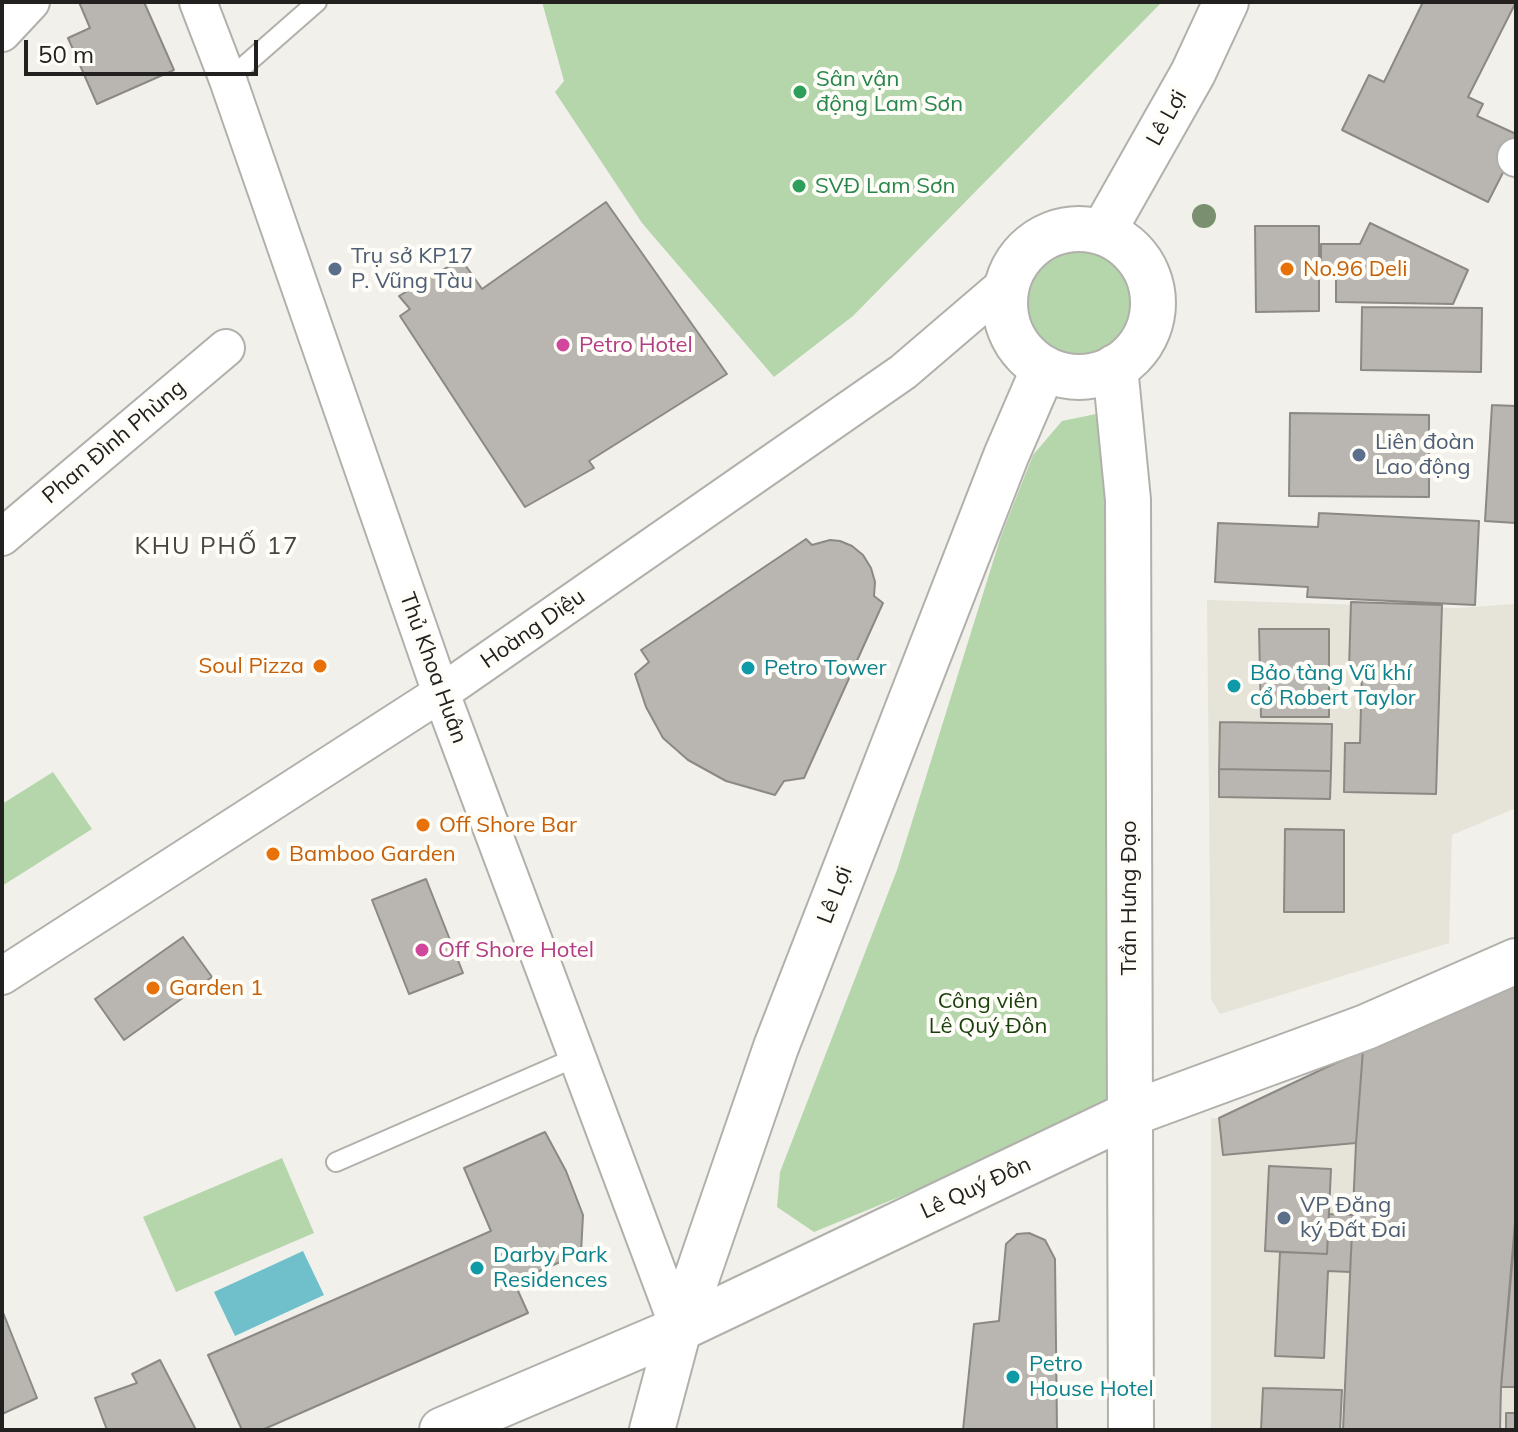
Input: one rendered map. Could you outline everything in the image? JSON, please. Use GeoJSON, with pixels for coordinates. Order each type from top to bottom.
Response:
{"type":"FeatureCollection","features":[{"type":"Feature","properties":{"kind":"main road","name":"Lê Lợi"},"geometry":{"type":"LineString","coordinates":[[1103,232],[1193,73],[1226,2]]}},
{"type":"Feature","properties":{"kind":"main road"},"geometry":{"type":"LineString","coordinates":[[1079,228],[1103,232],[1125,243],[1142,261],[1152,283],[1154,307],[1149,331],[1136,352],[1115,367],[1093,376],[1068,376],[1044,368],[1024,353],[1010,333],[1004,309],[1007,283],[1017,261],[1033,243],[1055,232],[1079,228]]}},
{"type":"Feature","properties":{"kind":"main road","name":"Trần Hưng Đạo"},"geometry":{"type":"LineString","coordinates":[[1115,367],[1128,500],[1131,1430]]}},
{"type":"Feature","properties":{"kind":"main road","name":"Lê Lợi"},"geometry":{"type":"LineString","coordinates":[[652,1430],[679,1329],[776,1047],[1000,471],[1044,368]]}},
{"type":"Feature","properties":{"kind":"main road","name":"Lê Quý Đôn"},"geometry":{"type":"LineString","coordinates":[[442,1430],[679,1329],[1130,1114],[1366,1027],[1516,961]]}},
{"type":"Feature","properties":{"kind":"street"},"geometry":{"type":"LineString","coordinates":[[2,33],[31,2]]}},
{"type":"Feature","properties":{"kind":"street","name":"Thủ Khoa Huân"},"geometry":{"type":"LineString","coordinates":[[198,2],[228,80],[441,693],[679,1329]]}},
{"type":"Feature","properties":{"kind":"street","name":"Hoàng Diệu"},"geometry":{"type":"LineString","coordinates":[[2,976],[441,693],[903,372],[1007,283]]}},
{"type":"Feature","properties":{"kind":"street","name":"Phan Đình Phùng"},"geometry":{"type":"LineString","coordinates":[[2,537],[226,348]]}},
{"type":"Feature","properties":{"kind":"lane"},"geometry":{"type":"LineString","coordinates":[[228,80],[317,2]]}},
{"type":"Feature","properties":{"kind":"lane"},"geometry":{"type":"LineString","coordinates":[[336,1162],[577,1057]]}},
{"type":"Feature","properties":{"kind":"shaded area"},"geometry":{"type":"Polygon","coordinates":[[[1207,600],[1458,608],[1516,604],[1516,808],[1452,835],[1449,943],[1220,1014],[1211,999],[1207,600]]]}},
{"type":"Feature","properties":{"kind":"shaded area"},"geometry":{"type":"Polygon","coordinates":[[[1363,1050],[1343,1430],[1211,1430],[1211,1118],[1219,1118],[1363,1050]]]}},
{"type":"Feature","properties":{"kind":"shaded area"},"geometry":{"type":"Polygon","coordinates":[[[1501,1387],[1516,1387],[1516,1430],[1500,1430],[1501,1387]]]}},
{"type":"Feature","properties":{"kind":"green space","name":"SVĐ Lam Sơn"},"geometry":{"type":"Polygon","coordinates":[[[542,2],[1162,2],[853,316],[774,377],[642,223],[555,92],[564,81],[542,2]]]}},
{"type":"Feature","properties":{"kind":"green space"},"geometry":{"type":"Polygon","coordinates":[[[1079,252],[1099,255],[1122,274],[1127,283],[1130,303],[1127,323],[1108,346],[1099,351],[1079,354],[1059,351],[1036,332],[1031,323],[1028,303],[1031,283],[1050,260],[1059,255],[1079,252]]]}},
{"type":"Feature","properties":{"kind":"green space","name":"Công viên Lê Quý Đôn"},"geometry":{"type":"Polygon","coordinates":[[[1096,414],[1106,416],[1108,1111],[814,1232],[777,1207],[780,1172],[897,870],[1001,536],[1033,455],[1062,421],[1096,414]]]}},
{"type":"Feature","properties":{"kind":"green space"},"geometry":{"type":"Polygon","coordinates":[[[53,772],[92,829],[2,886],[2,804],[53,772]]]}},
{"type":"Feature","properties":{"kind":"green space"},"geometry":{"type":"Polygon","coordinates":[[[282,1158],[314,1233],[176,1292],[143,1217],[282,1158]]]}},
{"type":"Feature","properties":{"kind":"water"},"geometry":{"type":"Polygon","coordinates":[[[303,1251],[324,1295],[235,1336],[214,1292],[303,1251]]]}},
{"type":"Feature","properties":{"kind":"building"},"geometry":{"type":"Polygon","coordinates":[[[79,2],[144,2],[174,70],[97,104],[68,38],[90,28],[79,2]]]}},
{"type":"Feature","properties":{"kind":"building"},"geometry":{"type":"Polygon","coordinates":[[[1423,2],[1516,2],[1468,97],[1483,104],[1477,116],[1516,134],[1516,147],[1488,202],[1342,130],[1369,75],[1384,82],[1423,2]]]}},
{"type":"Feature","properties":{"kind":"building","name":"Petro Hotel"},"geometry":{"type":"Polygon","coordinates":[[[606,202],[727,374],[589,461],[594,468],[525,507],[400,316],[410,309],[399,296],[461,259],[482,289],[606,202]]]}},
{"type":"Feature","properties":{"kind":"building"},"geometry":{"type":"Polygon","coordinates":[[[1370,223],[1468,270],[1453,304],[1336,302],[1336,275],[1321,275],[1321,244],[1360,244],[1370,223]]]}},
{"type":"Feature","properties":{"kind":"building","name":"No.96 Deli"},"geometry":{"type":"Polygon","coordinates":[[[1255,226],[1319,226],[1319,311],[1256,312],[1255,226]]]}},
{"type":"Feature","properties":{"kind":"building"},"geometry":{"type":"Polygon","coordinates":[[[1362,307],[1482,308],[1481,372],[1361,370],[1362,307]]]}},
{"type":"Feature","properties":{"kind":"building"},"geometry":{"type":"Polygon","coordinates":[[[1492,405],[1516,406],[1516,523],[1485,521],[1492,405]]]}},
{"type":"Feature","properties":{"kind":"building","name":"Liên đoàn Lao động"},"geometry":{"type":"Polygon","coordinates":[[[1290,413],[1429,415],[1429,497],[1289,496],[1290,413]]]}},
{"type":"Feature","properties":{"kind":"building"},"geometry":{"type":"Polygon","coordinates":[[[1319,513],[1479,521],[1475,605],[1307,597],[1308,587],[1215,582],[1218,523],[1318,527],[1319,513]]]}},
{"type":"Feature","properties":{"kind":"building","name":"Petro Tower"},"geometry":{"type":"Polygon","coordinates":[[[806,539],[812,545],[830,540],[840,541],[863,555],[875,582],[874,596],[883,603],[804,778],[784,781],[775,795],[726,781],[688,760],[663,738],[646,707],[635,674],[649,662],[641,650],[806,539]]]}},
{"type":"Feature","properties":{"kind":"building"},"geometry":{"type":"Polygon","coordinates":[[[1351,602],[1442,605],[1436,794],[1344,792],[1345,743],[1360,743],[1362,670],[1349,670],[1351,602]]]}},
{"type":"Feature","properties":{"kind":"building"},"geometry":{"type":"Polygon","coordinates":[[[1259,629],[1329,629],[1329,717],[1261,717],[1259,629]]]}},
{"type":"Feature","properties":{"kind":"building"},"geometry":{"type":"Polygon","coordinates":[[[1220,722],[1332,724],[1331,771],[1219,769],[1220,722]]]}},
{"type":"Feature","properties":{"kind":"building"},"geometry":{"type":"Polygon","coordinates":[[[1219,769],[1331,771],[1330,799],[1219,797],[1219,769]]]}},
{"type":"Feature","properties":{"kind":"building"},"geometry":{"type":"Polygon","coordinates":[[[1285,829],[1344,830],[1344,912],[1284,912],[1285,829]]]}},
{"type":"Feature","properties":{"kind":"building","name":"Off Shore Hotel"},"geometry":{"type":"Polygon","coordinates":[[[426,879],[463,973],[409,994],[372,900],[426,879]]]}},
{"type":"Feature","properties":{"kind":"building","name":"Garden 1"},"geometry":{"type":"Polygon","coordinates":[[[183,937],[212,977],[124,1040],[95,999],[183,937]]]}},
{"type":"Feature","properties":{"kind":"building"},"geometry":{"type":"Polygon","coordinates":[[[1516,982],[1516,1211],[1500,1430],[1343,1430],[1363,1050],[1516,982]]]}},
{"type":"Feature","properties":{"kind":"building"},"geometry":{"type":"Polygon","coordinates":[[[1363,1050],[1356,1143],[1223,1155],[1219,1118],[1363,1050]]]}},
{"type":"Feature","properties":{"kind":"building","name":"Darby Park Residences"},"geometry":{"type":"Polygon","coordinates":[[[545,1132],[566,1171],[583,1215],[581,1253],[514,1282],[528,1313],[262,1430],[242,1430],[208,1355],[491,1231],[464,1168],[545,1132]]]}},
{"type":"Feature","properties":{"kind":"building"},"geometry":{"type":"Polygon","coordinates":[[[1269,1166],[1331,1169],[1327,1254],[1265,1251],[1269,1166]]]}},
{"type":"Feature","properties":{"kind":"building"},"geometry":{"type":"Polygon","coordinates":[[[1329,1214],[1353,1215],[1350,1272],[1328,1271],[1324,1358],[1275,1356],[1280,1252],[1327,1254],[1329,1214]]]}},
{"type":"Feature","properties":{"kind":"building"},"geometry":{"type":"Polygon","coordinates":[[[1516,1221],[1516,1387],[1501,1387],[1516,1221]]]}},
{"type":"Feature","properties":{"kind":"building","name":"Petro House Hotel"},"geometry":{"type":"Polygon","coordinates":[[[1029,1233],[1045,1240],[1055,1259],[1057,1430],[963,1430],[974,1324],[999,1321],[1006,1244],[1017,1234],[1029,1233]]]}},
{"type":"Feature","properties":{"kind":"building"},"geometry":{"type":"Polygon","coordinates":[[[2,1310],[37,1398],[2,1414],[2,1310]]]}},
{"type":"Feature","properties":{"kind":"building"},"geometry":{"type":"Polygon","coordinates":[[[160,1360],[196,1430],[107,1430],[95,1398],[137,1383],[132,1374],[160,1360]]]}},
{"type":"Feature","properties":{"kind":"building"},"geometry":{"type":"Polygon","coordinates":[[[1263,1388],[1342,1390],[1340,1430],[1261,1430],[1263,1388]]]}},
{"type":"Feature","properties":{"kind":"building"},"geometry":{"type":"Polygon","coordinates":[[[1506,1413],[1516,1413],[1516,1430],[1506,1430],[1506,1413]]]}},
{"type":"Feature","properties":{"kind":"place","name":"Sân vận động Lam Sơn"},"geometry":{"type":"Point","coordinates":[800,92]}},
{"type":"Feature","properties":{"kind":"place","name":"SVĐ Lam Sơn"},"geometry":{"type":"Point","coordinates":[799,186]}},
{"type":"Feature","properties":{"kind":"place","name":"Trụ sở KP17 P. Vũng Tàu"},"geometry":{"type":"Point","coordinates":[335,269]}},
{"type":"Feature","properties":{"kind":"place","name":"No.96 Deli"},"geometry":{"type":"Point","coordinates":[1287,269]}},
{"type":"Feature","properties":{"kind":"place","name":"Petro Hotel"},"geometry":{"type":"Point","coordinates":[563,345]}},
{"type":"Feature","properties":{"kind":"place","name":"Liên đoàn Lao động"},"geometry":{"type":"Point","coordinates":[1359,455]}},
{"type":"Feature","properties":{"kind":"place","name":"Soul Pizza"},"geometry":{"type":"Point","coordinates":[320,666]}},
{"type":"Feature","properties":{"kind":"place","name":"Petro Tower"},"geometry":{"type":"Point","coordinates":[748,668]}},
{"type":"Feature","properties":{"kind":"place","name":"Bảo tàng Vũ khí cổ Robert Taylor"},"geometry":{"type":"Point","coordinates":[1234,686]}},
{"type":"Feature","properties":{"kind":"place","name":"Off Shore Bar"},"geometry":{"type":"Point","coordinates":[423,825]}},
{"type":"Feature","properties":{"kind":"place","name":"Bamboo Garden"},"geometry":{"type":"Point","coordinates":[273,854]}},
{"type":"Feature","properties":{"kind":"place","name":"Off Shore Hotel"},"geometry":{"type":"Point","coordinates":[422,950]}},
{"type":"Feature","properties":{"kind":"place","name":"Garden 1"},"geometry":{"type":"Point","coordinates":[153,988]}},
{"type":"Feature","properties":{"kind":"place","name":"VP Đăng ký Đất Đai"},"geometry":{"type":"Point","coordinates":[1284,1218]}},
{"type":"Feature","properties":{"kind":"place","name":"Darby Park Residences"},"geometry":{"type":"Point","coordinates":[477,1268]}},
{"type":"Feature","properties":{"kind":"place","name":"Petro House Hotel"},"geometry":{"type":"Point","coordinates":[1013,1377]}},
{"type":"Feature","properties":{"kind":"district","name":"KHU PHỐ 17"},"geometry":{"type":"Point","coordinates":[217,547]}}]}
